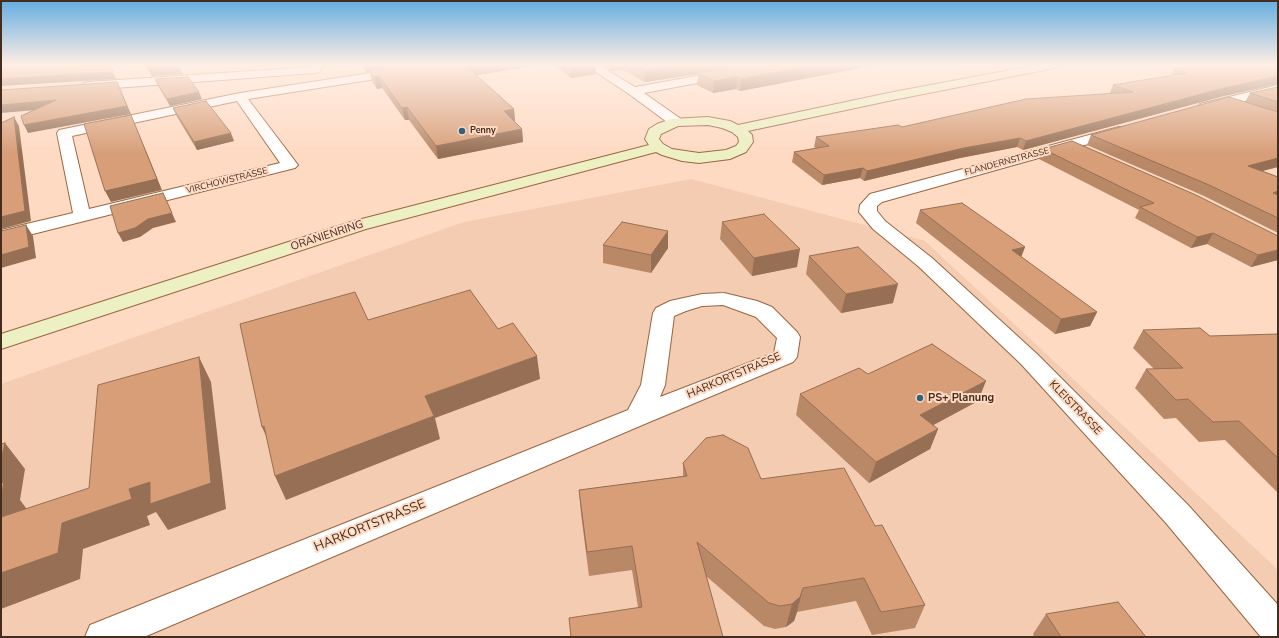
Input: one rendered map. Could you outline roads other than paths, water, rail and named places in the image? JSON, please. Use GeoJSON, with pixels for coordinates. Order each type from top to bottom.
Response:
{"type":"FeatureCollection","features":[{"type":"Feature","properties":{"kind":"street"},"geometry":{"type":"LineString","coordinates":[[82,216],[64,133],[253,95]]}},
{"type":"Feature","properties":{"kind":"street"},"geometry":{"type":"LineString","coordinates":[[638,95],[676,122]]}},
{"type":"Feature","properties":{"kind":"street"},"geometry":{"type":"LineString","coordinates":[[737,129],[900,95]]}},
{"type":"Feature","properties":{"kind":"street"},"geometry":{"type":"LineString","coordinates":[[1194,110],[1253,95]]}},
{"type":"Feature","properties":{"kind":"street","name":"VIRCHOWSTRASSE"},"geometry":{"type":"LineString","coordinates":[[1,236],[290,165],[240,97]]}},
{"type":"Feature","properties":{"kind":"street"},"geometry":{"type":"LineString","coordinates":[[1225,101],[1248,108]]}},
{"type":"Feature","properties":{"kind":"street"},"geometry":{"type":"LineString","coordinates":[[708,121],[724,124],[737,129],[745,135],[746,142],[741,149],[730,154],[716,157],[699,158],[667,152],[658,147],[652,139],[654,132],[662,127],[676,122],[708,121]]}},
{"type":"Feature","properties":{"kind":"street","name":"FLANDERNSTRASSE"},"geometry":{"type":"LineString","coordinates":[[876,198],[1132,127]]}},
{"type":"Feature","properties":{"kind":"street"},"geometry":{"type":"LineString","coordinates":[[1070,145],[1091,154]]}},
{"type":"Feature","properties":{"kind":"street","name":"ORANIENRING"},"geometry":{"type":"LineString","coordinates":[[1,342],[360,225],[658,147]]}},
{"type":"Feature","properties":{"kind":"street","name":"KLEISTRASSE"},"geometry":{"type":"LineString","coordinates":[[876,198],[869,205],[868,212],[879,225],[925,262],[1029,360],[1177,514],[1278,631]]}},
{"type":"Feature","properties":{"kind":"street","name":"HARKORTSTRASSE"},"geometry":{"type":"LineString","coordinates":[[103,637],[638,416],[785,358],[789,336],[764,312],[750,306],[724,299],[702,300],[678,306],[664,313],[653,385],[638,416]]}},
{"type":"Feature","properties":{"kind":"place","name":"Penny"},"geometry":{"type":"Point","coordinates":[462,131]}},
{"type":"Feature","properties":{"kind":"place","name":"PS+ Planung"},"geometry":{"type":"Point","coordinates":[920,398]}}]}
